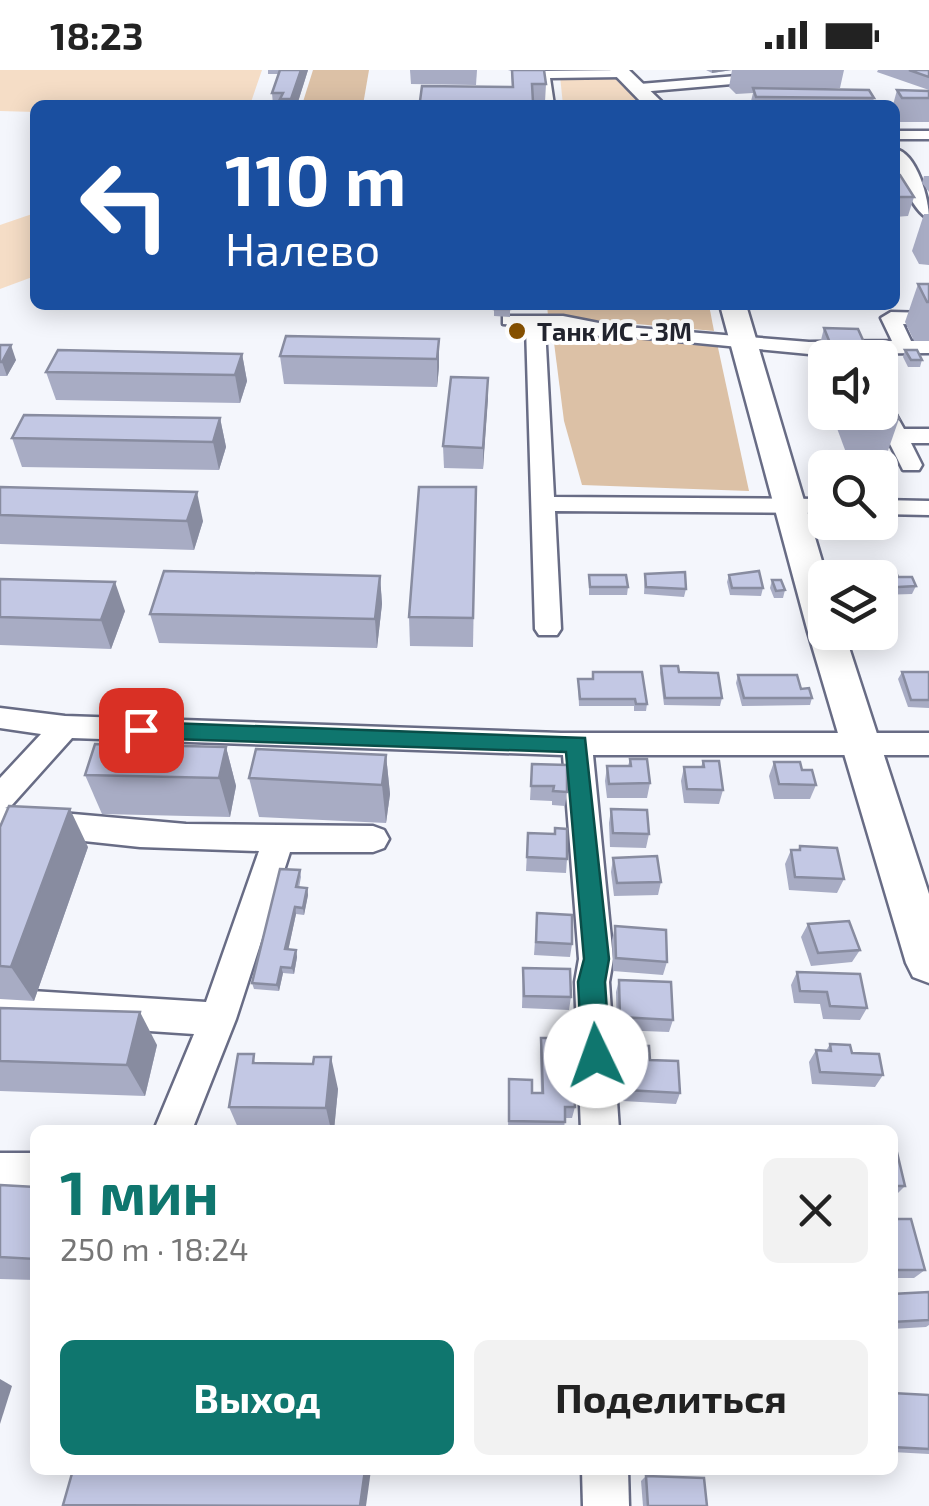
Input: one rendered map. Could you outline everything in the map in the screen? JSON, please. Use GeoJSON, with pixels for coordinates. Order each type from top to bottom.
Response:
{"type":"FeatureCollection","features":[{"type":"Feature","properties":{"kind":"main road"},"geometry":{"type":"LineString","coordinates":[[620,72],[650,100]]}},
{"type":"Feature","properties":{"kind":"main road"},"geometry":{"type":"LineString","coordinates":[[735,310],[808,571]]}},
{"type":"Feature","properties":{"kind":"main road"},"geometry":{"type":"LineString","coordinates":[[832,650],[929,963]]}},
{"type":"Feature","properties":{"kind":"street"},"geometry":{"type":"LineString","coordinates":[[547,100],[544,74],[620,72]]}},
{"type":"Feature","properties":{"kind":"street"},"geometry":{"type":"LineString","coordinates":[[640,88],[786,76]]}},
{"type":"Feature","properties":{"kind":"street"},"geometry":{"type":"LineString","coordinates":[[900,135],[929,135]]}},
{"type":"Feature","properties":{"kind":"street"},"geometry":{"type":"LineString","coordinates":[[902,153],[929,214]]}},
{"type":"Feature","properties":{"kind":"street"},"geometry":{"type":"LineString","coordinates":[[904,347],[891,318],[929,319]]}},
{"type":"Feature","properties":{"kind":"street"},"geometry":{"type":"LineString","coordinates":[[510,320],[583,327],[599,324],[612,332],[626,330],[809,348],[929,348]]}},
{"type":"Feature","properties":{"kind":"street"},"geometry":{"type":"LineString","coordinates":[[536,320],[548,629]]}},
{"type":"Feature","properties":{"kind":"street"},"geometry":{"type":"LineString","coordinates":[[891,430],[911,465]]}},
{"type":"Feature","properties":{"kind":"street"},"geometry":{"type":"LineString","coordinates":[[894,436],[929,436]]}},
{"type":"Feature","properties":{"kind":"street"},"geometry":{"type":"LineString","coordinates":[[544,504],[808,506]]}},
{"type":"Feature","properties":{"kind":"street"},"geometry":{"type":"LineString","coordinates":[[898,508],[929,508]]}},
{"type":"Feature","properties":{"kind":"street"},"geometry":{"type":"LineString","coordinates":[[0,718],[65,727],[577,744],[929,744]]}},
{"type":"Feature","properties":{"kind":"street"},"geometry":{"type":"LineString","coordinates":[[0,798],[65,727]]}},
{"type":"Feature","properties":{"kind":"street"},"geometry":{"type":"LineString","coordinates":[[577,744],[596,959],[592,982],[600,1125]]}},
{"type":"Feature","properties":{"kind":"street"},"geometry":{"type":"LineString","coordinates":[[0,820],[85,832],[278,841],[373,839]]}},
{"type":"Feature","properties":{"kind":"street"},"geometry":{"type":"LineString","coordinates":[[174,1125],[218,1019],[278,841]]}},
{"type":"Feature","properties":{"kind":"street"},"geometry":{"type":"LineString","coordinates":[[0,1006],[218,1019]]}},
{"type":"Feature","properties":{"kind":"street"},"geometry":{"type":"LineString","coordinates":[[0,1172],[30,1172]]}},
{"type":"Feature","properties":{"kind":"street"},"geometry":{"type":"LineString","coordinates":[[605,1475],[606,1506]]}},
{"type":"Feature","properties":{"kind":"shaded area"},"geometry":{"type":"Polygon","coordinates":[[[0,70],[262,70],[252,100],[30,100],[30,112],[0,111],[0,70]]]}},
{"type":"Feature","properties":{"kind":"shaded area"},"geometry":{"type":"Polygon","coordinates":[[[313,70],[369,70],[364,100],[304,100],[313,70]]]}},
{"type":"Feature","properties":{"kind":"shaded area"},"geometry":{"type":"Polygon","coordinates":[[[560,76],[621,77],[641,100],[562,100],[560,76]]]}},
{"type":"Feature","properties":{"kind":"shaded area"},"geometry":{"type":"Polygon","coordinates":[[[30,215],[30,278],[0,289],[0,225],[30,215]]]}},
{"type":"Feature","properties":{"kind":"shaded area"},"geometry":{"type":"Polygon","coordinates":[[[547,310],[710,310],[714,331],[548,316],[547,310]]]}},
{"type":"Feature","properties":{"kind":"shaded area"},"geometry":{"type":"Polygon","coordinates":[[[552,327],[717,343],[749,491],[582,485],[564,421],[552,327]]]}},
{"type":"Feature","properties":{"kind":"building"},"geometry":{"type":"Polygon","coordinates":[[[280,70],[301,70],[291,99],[280,99],[283,93],[272,93],[280,70]]]}},
{"type":"Feature","properties":{"kind":"building"},"geometry":{"type":"Polygon","coordinates":[[[512,70],[544,70],[546,84],[532,84],[533,100],[420,100],[422,86],[513,87],[512,70]]]}},
{"type":"Feature","properties":{"kind":"building"},"geometry":{"type":"Polygon","coordinates":[[[909,70],[929,70],[929,77],[909,70]]]}},
{"type":"Feature","properties":{"kind":"building"},"geometry":{"type":"Polygon","coordinates":[[[753,88],[869,90],[874,98],[756,97],[753,88]]]}},
{"type":"Feature","properties":{"kind":"building"},"geometry":{"type":"Polygon","coordinates":[[[897,90],[929,91],[929,98],[902,98],[897,90]]]}},
{"type":"Feature","properties":{"kind":"building"},"geometry":{"type":"Polygon","coordinates":[[[900,175],[914,197],[900,197],[900,175]]]}},
{"type":"Feature","properties":{"kind":"building"},"geometry":{"type":"Polygon","coordinates":[[[918,284],[929,284],[929,302],[927,302],[918,284]]]}},
{"type":"Feature","properties":{"kind":"building"},"geometry":{"type":"Polygon","coordinates":[[[824,328],[858,329],[863,340],[829,340],[824,328]]]}},
{"type":"Feature","properties":{"kind":"building"},"geometry":{"type":"Polygon","coordinates":[[[286,336],[439,339],[437,359],[280,356],[286,336]]]}},
{"type":"Feature","properties":{"kind":"building"},"geometry":{"type":"Polygon","coordinates":[[[0,345],[11,345],[2,362],[0,362],[0,345]]]}},
{"type":"Feature","properties":{"kind":"building"},"geometry":{"type":"Polygon","coordinates":[[[58,350],[242,354],[235,375],[46,372],[58,350]]]}},
{"type":"Feature","properties":{"kind":"building"},"geometry":{"type":"Polygon","coordinates":[[[905,350],[917,350],[922,360],[911,360],[905,350]]]}},
{"type":"Feature","properties":{"kind":"building"},"geometry":{"type":"Polygon","coordinates":[[[451,377],[488,378],[483,448],[443,446],[451,377]]]}},
{"type":"Feature","properties":{"kind":"building"},"geometry":{"type":"Polygon","coordinates":[[[24,415],[220,418],[213,442],[12,438],[24,415]]]}},
{"type":"Feature","properties":{"kind":"building"},"geometry":{"type":"Polygon","coordinates":[[[0,487],[197,492],[187,521],[0,515],[0,487]]]}},
{"type":"Feature","properties":{"kind":"building"},"geometry":{"type":"Polygon","coordinates":[[[419,487],[476,487],[473,618],[409,617],[419,487]]]}},
{"type":"Feature","properties":{"kind":"building"},"geometry":{"type":"Polygon","coordinates":[[[164,571],[380,576],[375,619],[150,614],[164,571]]]}},
{"type":"Feature","properties":{"kind":"building"},"geometry":{"type":"Polygon","coordinates":[[[759,571],[763,588],[732,588],[729,575],[759,571]]]}},
{"type":"Feature","properties":{"kind":"building"},"geometry":{"type":"Polygon","coordinates":[[[685,572],[686,589],[646,587],[645,574],[685,572]]]}},
{"type":"Feature","properties":{"kind":"building"},"geometry":{"type":"Polygon","coordinates":[[[589,575],[626,575],[628,587],[590,587],[589,575]]]}},
{"type":"Feature","properties":{"kind":"building"},"geometry":{"type":"Polygon","coordinates":[[[898,577],[912,577],[916,586],[898,587],[898,577]]]}},
{"type":"Feature","properties":{"kind":"building"},"geometry":{"type":"Polygon","coordinates":[[[0,579],[115,582],[101,620],[0,617],[0,579]]]}},
{"type":"Feature","properties":{"kind":"building"},"geometry":{"type":"Polygon","coordinates":[[[772,580],[781,580],[785,590],[776,591],[772,580]]]}},
{"type":"Feature","properties":{"kind":"building"},"geometry":{"type":"Polygon","coordinates":[[[661,666],[678,666],[679,672],[718,673],[722,698],[665,698],[661,666]]]}},
{"type":"Feature","properties":{"kind":"building"},"geometry":{"type":"Polygon","coordinates":[[[593,672],[642,672],[647,704],[636,704],[635,699],[580,699],[578,679],[593,679],[593,672]]]}},
{"type":"Feature","properties":{"kind":"building"},"geometry":{"type":"Polygon","coordinates":[[[902,672],[929,672],[929,700],[911,700],[902,672]]]}},
{"type":"Feature","properties":{"kind":"building"},"geometry":{"type":"Polygon","coordinates":[[[738,675],[797,675],[801,689],[809,688],[812,698],[744,698],[738,675]]]}},
{"type":"Feature","properties":{"kind":"building"},"geometry":{"type":"Polygon","coordinates":[[[95,744],[226,747],[219,778],[85,775],[95,744]]]}},
{"type":"Feature","properties":{"kind":"building"},"geometry":{"type":"Polygon","coordinates":[[[256,749],[386,755],[382,785],[249,778],[256,749]]]}},
{"type":"Feature","properties":{"kind":"building"},"geometry":{"type":"Polygon","coordinates":[[[630,759],[647,759],[650,783],[609,784],[607,766],[631,766],[630,759]]]}},
{"type":"Feature","properties":{"kind":"building"},"geometry":{"type":"Polygon","coordinates":[[[703,761],[719,761],[723,790],[687,789],[684,767],[704,767],[703,761]]]}},
{"type":"Feature","properties":{"kind":"building"},"geometry":{"type":"Polygon","coordinates":[[[774,762],[800,762],[802,770],[812,770],[816,785],[779,784],[774,762]]]}},
{"type":"Feature","properties":{"kind":"building"},"geometry":{"type":"Polygon","coordinates":[[[532,764],[567,765],[567,792],[553,791],[554,786],[531,786],[532,764]]]}},
{"type":"Feature","properties":{"kind":"building"},"geometry":{"type":"Polygon","coordinates":[[[9,806],[70,809],[11,967],[0,966],[0,827],[9,806]]]}},
{"type":"Feature","properties":{"kind":"building"},"geometry":{"type":"Polygon","coordinates":[[[611,809],[647,810],[649,834],[613,833],[611,809]]]}},
{"type":"Feature","properties":{"kind":"building"},"geometry":{"type":"Polygon","coordinates":[[[555,828],[567,829],[567,859],[527,857],[528,833],[555,834],[555,828]]]}},
{"type":"Feature","properties":{"kind":"building"},"geometry":{"type":"Polygon","coordinates":[[[800,846],[837,848],[844,879],[795,877],[791,850],[800,850],[800,846]]]}},
{"type":"Feature","properties":{"kind":"building"},"geometry":{"type":"Polygon","coordinates":[[[657,856],[661,882],[617,883],[613,858],[657,856]]]}},
{"type":"Feature","properties":{"kind":"building"},"geometry":{"type":"Polygon","coordinates":[[[280,869],[300,870],[296,887],[307,888],[303,908],[295,907],[285,949],[296,950],[292,968],[281,967],[277,985],[252,983],[280,869]]]}},
{"type":"Feature","properties":{"kind":"building"},"geometry":{"type":"Polygon","coordinates":[[[537,913],[572,915],[572,944],[536,942],[537,913]]]}},
{"type":"Feature","properties":{"kind":"building"},"geometry":{"type":"Polygon","coordinates":[[[849,921],[860,950],[818,953],[808,924],[849,921]]]}},
{"type":"Feature","properties":{"kind":"building"},"geometry":{"type":"Polygon","coordinates":[[[615,926],[666,930],[667,962],[616,958],[615,926]]]}},
{"type":"Feature","properties":{"kind":"building"},"geometry":{"type":"Polygon","coordinates":[[[523,968],[570,969],[571,997],[524,996],[523,968]]]}},
{"type":"Feature","properties":{"kind":"building"},"geometry":{"type":"Polygon","coordinates":[[[797,972],[860,974],[867,1008],[830,1006],[827,992],[800,991],[797,972]]]}},
{"type":"Feature","properties":{"kind":"building"},"geometry":{"type":"Polygon","coordinates":[[[619,980],[671,982],[673,1020],[620,1017],[619,980]]]}},
{"type":"Feature","properties":{"kind":"building"},"geometry":{"type":"Polygon","coordinates":[[[0,1008],[140,1012],[127,1065],[0,1061],[0,1008]]]}},
{"type":"Feature","properties":{"kind":"building"},"geometry":{"type":"Polygon","coordinates":[[[555,1034],[571,1035],[575,1107],[565,1107],[565,1122],[509,1121],[509,1079],[532,1080],[532,1093],[543,1093],[541,1038],[555,1038],[555,1034]]]}},
{"type":"Feature","properties":{"kind":"building"},"geometry":{"type":"Polygon","coordinates":[[[830,1044],[850,1045],[852,1053],[879,1054],[883,1075],[820,1072],[816,1050],[831,1051],[830,1044]]]}},
{"type":"Feature","properties":{"kind":"building"},"geometry":{"type":"Polygon","coordinates":[[[624,1045],[649,1046],[650,1060],[678,1061],[680,1093],[626,1090],[624,1045]]]}},
{"type":"Feature","properties":{"kind":"building"},"geometry":{"type":"Polygon","coordinates":[[[238,1054],[254,1054],[253,1063],[313,1064],[314,1057],[331,1057],[326,1108],[229,1107],[238,1054]]]}},
{"type":"Feature","properties":{"kind":"building"},"geometry":{"type":"Polygon","coordinates":[[[898,1157],[905,1186],[898,1186],[898,1157]]]}},
{"type":"Feature","properties":{"kind":"building"},"geometry":{"type":"Polygon","coordinates":[[[0,1185],[30,1187],[30,1259],[0,1257],[0,1185]]]}},
{"type":"Feature","properties":{"kind":"building"},"geometry":{"type":"Polygon","coordinates":[[[898,1219],[911,1219],[925,1270],[898,1270],[898,1219]]]}},
{"type":"Feature","properties":{"kind":"building"},"geometry":{"type":"Polygon","coordinates":[[[929,1292],[929,1320],[898,1322],[898,1294],[929,1292]]]}},
{"type":"Feature","properties":{"kind":"building"},"geometry":{"type":"Polygon","coordinates":[[[898,1393],[929,1395],[929,1449],[898,1447],[898,1393]]]}},
{"type":"Feature","properties":{"kind":"building"},"geometry":{"type":"Polygon","coordinates":[[[72,1475],[364,1475],[360,1506],[63,1505],[72,1475]]]}},
{"type":"Feature","properties":{"kind":"building"},"geometry":{"type":"Polygon","coordinates":[[[646,1476],[704,1478],[707,1506],[648,1506],[646,1476]]]}},
{"type":"Feature","properties":{"kind":"place","name":"Танк ИС - 3М"},"geometry":{"type":"Point","coordinates":[517,331]}},
{"type":"Feature","properties":{"kind":"route"},"geometry":{"type":"LineString","coordinates":[[141,730],[577,744],[596,959],[592,982],[596,1056]]}}]}
